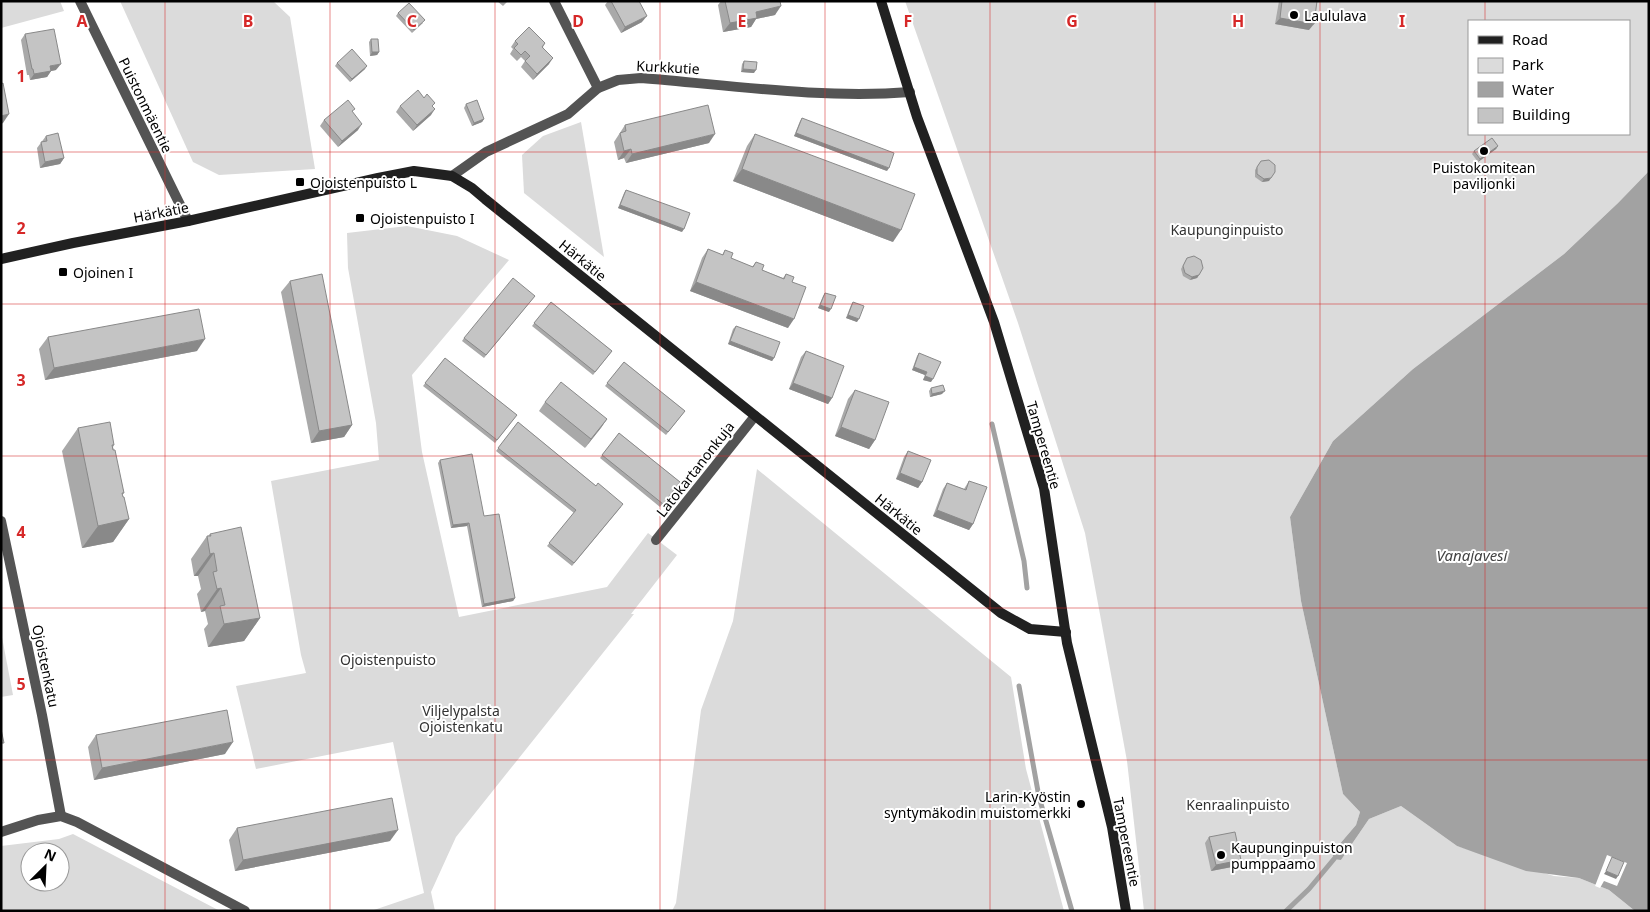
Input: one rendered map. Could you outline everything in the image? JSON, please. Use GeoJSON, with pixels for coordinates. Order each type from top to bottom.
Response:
{"type":"FeatureCollection","features":[{"type":"Feature","properties":{"kind":"main road","name":"Tampereentie"},"geometry":{"type":"LineString","coordinates":[[881,1],[917,117],[994,322],[1044,488],[1067,642],[1112,827],[1126,911]]}},
{"type":"Feature","properties":{"kind":"main road","name":"Härkätie"},"geometry":{"type":"LineString","coordinates":[[1,259],[188,221],[414,171],[452,176],[485,198],[1000,613],[1030,629],[1066,632]]}},
{"type":"Feature","properties":{"kind":"street","name":"Puistonmäentie"},"geometry":{"type":"LineString","coordinates":[[80,1],[188,221]]}},
{"type":"Feature","properties":{"kind":"street"},"geometry":{"type":"LineString","coordinates":[[554,1],[598,88]]}},
{"type":"Feature","properties":{"kind":"street","name":"Kurkkutie"},"geometry":{"type":"LineString","coordinates":[[452,176],[486,152],[568,114],[598,88],[618,80],[641,78],[809,92],[874,95],[910,92]]}},
{"type":"Feature","properties":{"kind":"street","name":"Latokartanonkuja"},"geometry":{"type":"LineString","coordinates":[[656,540],[755,416]]}},
{"type":"Feature","properties":{"kind":"street","name":"Ojoistenkatu"},"geometry":{"type":"LineString","coordinates":[[1,522],[61,816]]}},
{"type":"Feature","properties":{"kind":"street"},"geometry":{"type":"LineString","coordinates":[[1,832],[38,820],[61,816],[77,822],[245,911]]}},
{"type":"Feature","properties":{"kind":"green space"},"geometry":{"type":"Polygon","coordinates":[[[1,1],[60,1],[64,11],[1,28],[1,1]]]}},
{"type":"Feature","properties":{"kind":"green space"},"geometry":{"type":"Polygon","coordinates":[[[120,1],[273,1],[290,17],[315,169],[219,175],[193,162],[120,1]]]}},
{"type":"Feature","properties":{"kind":"green space","name":"Kaupunginpuisto"},"geometry":{"type":"Polygon","coordinates":[[[905,1],[1649,1],[1649,171],[1564,254],[1413,369],[1333,441],[1290,517],[1301,601],[1343,794],[1360,812],[1356,825],[1332,853],[1341,860],[1369,819],[1401,806],[1457,846],[1554,876],[1579,878],[1609,890],[1635,911],[1144,911],[1127,761],[1085,533],[1018,323],[905,1]]]}},
{"type":"Feature","properties":{"kind":"green space"},"geometry":{"type":"Polygon","coordinates":[[[581,122],[604,257],[524,193],[522,155],[543,136],[581,122]]]}},
{"type":"Feature","properties":{"kind":"green space","name":"Ojoistenpuisto"},"geometry":{"type":"Polygon","coordinates":[[[407,226],[457,236],[509,260],[412,375],[422,452],[459,617],[607,587],[648,533],[677,555],[631,614],[634,614],[456,837],[431,892],[435,911],[371,911],[424,893],[393,742],[256,769],[236,686],[306,673],[301,655],[271,481],[379,460],[376,423],[348,268],[347,233],[407,226]]]}},
{"type":"Feature","properties":{"kind":"green space"},"geometry":{"type":"Polygon","coordinates":[[[757,469],[1011,677],[1026,769],[1064,911],[672,911],[676,903],[701,710],[733,621],[757,469]]]}},
{"type":"Feature","properties":{"kind":"green space"},"geometry":{"type":"Polygon","coordinates":[[[1,632],[13,695],[1,697],[1,632]]]}},
{"type":"Feature","properties":{"kind":"green space"},"geometry":{"type":"Polygon","coordinates":[[[73,834],[220,911],[1,911],[1,846],[20,844],[20,892],[70,892],[70,842],[34,842],[59,839],[73,834]]]}},
{"type":"Feature","properties":{"kind":"water","name":"Vanajavesi"},"geometry":{"type":"Polygon","coordinates":[[[1649,171],[1649,911],[1635,911],[1609,890],[1579,878],[1526,871],[1457,846],[1401,806],[1369,819],[1341,860],[1334,859],[1332,853],[1356,825],[1360,812],[1343,794],[1301,601],[1290,517],[1333,441],[1413,369],[1564,254],[1649,171]]]}},
{"type":"Feature","properties":{"kind":"pier"},"geometry":{"type":"Polygon","coordinates":[[[1607,855],[1627,863],[1617,886],[1604,881],[1600,888],[1595,886],[1607,855]]]}},
{"type":"Feature","properties":{"kind":"building"},"geometry":{"type":"Polygon","coordinates":[[[611,1],[639,1],[647,16],[625,27],[611,1]]]}},
{"type":"Feature","properties":{"kind":"building"},"geometry":{"type":"Polygon","coordinates":[[[725,1],[780,1],[781,6],[756,12],[757,18],[730,23],[725,1]]]}},
{"type":"Feature","properties":{"kind":"building","name":"Laululava"},"geometry":{"type":"Polygon","coordinates":[[[1282,1],[1317,1],[1314,24],[1280,18],[1282,1]]]}},
{"type":"Feature","properties":{"kind":"building"},"geometry":{"type":"Polygon","coordinates":[[[409,3],[425,20],[414,30],[398,13],[409,3]]]}},
{"type":"Feature","properties":{"kind":"building"},"geometry":{"type":"Polygon","coordinates":[[[529,27],[545,43],[542,47],[553,58],[537,74],[525,61],[530,56],[525,51],[521,55],[514,48],[518,44],[515,41],[529,27]]]}},
{"type":"Feature","properties":{"kind":"building"},"geometry":{"type":"Polygon","coordinates":[[[54,29],[61,64],[50,66],[51,71],[34,74],[25,34],[54,29]]]}},
{"type":"Feature","properties":{"kind":"building"},"geometry":{"type":"Polygon","coordinates":[[[371,39],[378,39],[379,52],[372,52],[371,39]]]}},
{"type":"Feature","properties":{"kind":"building"},"geometry":{"type":"Polygon","coordinates":[[[352,49],[367,66],[352,79],[337,63],[352,49]]]}},
{"type":"Feature","properties":{"kind":"building"},"geometry":{"type":"Polygon","coordinates":[[[744,61],[757,62],[756,70],[743,69],[744,61]]]}},
{"type":"Feature","properties":{"kind":"building"},"geometry":{"type":"Polygon","coordinates":[[[3,83],[9,114],[1,116],[1,84],[3,83]]]}},
{"type":"Feature","properties":{"kind":"building"},"geometry":{"type":"Polygon","coordinates":[[[418,90],[424,98],[427,94],[435,103],[432,106],[435,109],[417,125],[400,106],[418,90]]]}},
{"type":"Feature","properties":{"kind":"building"},"geometry":{"type":"Polygon","coordinates":[[[348,100],[355,109],[352,111],[362,124],[342,141],[324,120],[348,100]]]}},
{"type":"Feature","properties":{"kind":"building"},"geometry":{"type":"Polygon","coordinates":[[[477,100],[484,119],[474,123],[466,104],[477,100]]]}},
{"type":"Feature","properties":{"kind":"building"},"geometry":{"type":"Polygon","coordinates":[[[708,105],[715,134],[632,154],[631,149],[624,151],[620,133],[626,131],[625,125],[708,105]]]}},
{"type":"Feature","properties":{"kind":"building"},"geometry":{"type":"Polygon","coordinates":[[[802,118],[894,153],[889,168],[796,133],[802,118]]]}},
{"type":"Feature","properties":{"kind":"building"},"geometry":{"type":"Polygon","coordinates":[[[58,133],[64,158],[45,162],[41,142],[47,141],[46,136],[58,133]]]}},
{"type":"Feature","properties":{"kind":"building"},"geometry":{"type":"Polygon","coordinates":[[[755,134],[915,194],[901,230],[742,169],[755,134]]]}},
{"type":"Feature","properties":{"kind":"building","name":"Puistokomitean paviljonki"},"geometry":{"type":"Polygon","coordinates":[[[1492,138],[1498,146],[1480,159],[1474,151],[1492,138]]]}},
{"type":"Feature","properties":{"kind":"building"},"geometry":{"type":"Polygon","coordinates":[[[1269,160],[1275,165],[1275,172],[1271,178],[1264,179],[1257,174],[1257,167],[1261,161],[1269,160]]]}},
{"type":"Feature","properties":{"kind":"building"},"geometry":{"type":"Polygon","coordinates":[[[626,190],[690,213],[684,229],[620,205],[626,190]]]}},
{"type":"Feature","properties":{"kind":"building"},"geometry":{"type":"Polygon","coordinates":[[[708,249],[723,255],[725,250],[733,253],[731,258],[753,267],[756,262],[764,265],[762,270],[784,279],[786,274],[794,277],[792,282],[806,287],[794,319],[696,282],[708,249]]]}},
{"type":"Feature","properties":{"kind":"building"},"geometry":{"type":"Polygon","coordinates":[[[1194,256],[1201,260],[1203,268],[1199,275],[1192,277],[1185,273],[1183,266],[1187,258],[1194,256]]]}},
{"type":"Feature","properties":{"kind":"building"},"geometry":{"type":"Polygon","coordinates":[[[322,274],[352,425],[319,431],[290,281],[322,274]]]}},
{"type":"Feature","properties":{"kind":"building"},"geometry":{"type":"Polygon","coordinates":[[[513,278],[535,296],[486,355],[464,338],[513,278]]]}},
{"type":"Feature","properties":{"kind":"building"},"geometry":{"type":"Polygon","coordinates":[[[825,293],[836,296],[831,309],[820,305],[825,293]]]}},
{"type":"Feature","properties":{"kind":"building"},"geometry":{"type":"Polygon","coordinates":[[[551,302],[612,351],[595,372],[534,323],[551,302]]]}},
{"type":"Feature","properties":{"kind":"building"},"geometry":{"type":"Polygon","coordinates":[[[853,302],[864,306],[859,319],[848,315],[853,302]]]}},
{"type":"Feature","properties":{"kind":"building"},"geometry":{"type":"Polygon","coordinates":[[[199,309],[205,339],[54,368],[48,337],[199,309]]]}},
{"type":"Feature","properties":{"kind":"building"},"geometry":{"type":"Polygon","coordinates":[[[736,326],[780,342],[774,358],[730,341],[736,326]]]}},
{"type":"Feature","properties":{"kind":"building"},"geometry":{"type":"Polygon","coordinates":[[[806,351],[844,366],[832,398],[793,383],[806,351]]]}},
{"type":"Feature","properties":{"kind":"building"},"geometry":{"type":"Polygon","coordinates":[[[919,353],[941,362],[933,379],[925,376],[927,372],[914,367],[919,353]]]}},
{"type":"Feature","properties":{"kind":"building"},"geometry":{"type":"Polygon","coordinates":[[[445,358],[517,415],[497,440],[425,383],[445,358]]]}},
{"type":"Feature","properties":{"kind":"building"},"geometry":{"type":"Polygon","coordinates":[[[624,362],[685,411],[668,432],[607,383],[624,362]]]}},
{"type":"Feature","properties":{"kind":"building"},"geometry":{"type":"Polygon","coordinates":[[[561,382],[607,419],[591,439],[545,402],[561,382]]]}},
{"type":"Feature","properties":{"kind":"building"},"geometry":{"type":"Polygon","coordinates":[[[943,385],[945,391],[932,394],[931,388],[943,385]]]}},
{"type":"Feature","properties":{"kind":"building"},"geometry":{"type":"Polygon","coordinates":[[[855,390],[889,402],[875,440],[841,427],[855,390]]]}},
{"type":"Feature","properties":{"kind":"building"},"geometry":{"type":"Polygon","coordinates":[[[110,422],[114,445],[112,445],[113,450],[115,450],[124,493],[122,493],[129,519],[98,526],[78,428],[110,422]]]}},
{"type":"Feature","properties":{"kind":"building"},"geometry":{"type":"Polygon","coordinates":[[[518,422],[596,486],[598,483],[623,504],[574,563],[549,543],[576,510],[498,448],[518,422]]]}},
{"type":"Feature","properties":{"kind":"building"},"geometry":{"type":"Polygon","coordinates":[[[619,433],[680,482],[663,504],[602,455],[619,433]]]}},
{"type":"Feature","properties":{"kind":"building"},"geometry":{"type":"Polygon","coordinates":[[[908,451],[931,460],[922,482],[900,473],[908,451]]]}},
{"type":"Feature","properties":{"kind":"building"},"geometry":{"type":"Polygon","coordinates":[[[472,454],[484,516],[499,514],[515,598],[484,604],[469,523],[453,525],[440,460],[472,454]]]}},
{"type":"Feature","properties":{"kind":"building"},"geometry":{"type":"Polygon","coordinates":[[[969,481],[987,487],[973,524],[937,510],[947,483],[966,490],[969,481]]]}},
{"type":"Feature","properties":{"kind":"building"},"geometry":{"type":"Polygon","coordinates":[[[241,527],[260,618],[224,624],[220,606],[225,605],[221,588],[217,589],[213,572],[217,571],[214,553],[210,554],[207,536],[241,527]]]}},
{"type":"Feature","properties":{"kind":"building"},"geometry":{"type":"Polygon","coordinates":[[[227,710],[233,742],[102,768],[96,735],[227,710]]]}},
{"type":"Feature","properties":{"kind":"building"},"geometry":{"type":"Polygon","coordinates":[[[1,729],[4,743],[1,743],[1,729]]]}},
{"type":"Feature","properties":{"kind":"building"},"geometry":{"type":"Polygon","coordinates":[[[392,798],[398,830],[243,860],[237,828],[392,798]]]}},
{"type":"Feature","properties":{"kind":"building","name":"Kaupunginpuiston pumppaamo"},"geometry":{"type":"Polygon","coordinates":[[[1235,832],[1241,860],[1216,865],[1209,837],[1235,832]]]}},
{"type":"Feature","properties":{"kind":"building"},"geometry":{"type":"Polygon","coordinates":[[[1612,857],[1624,862],[1618,876],[1606,871],[1612,857]]]}},
{"type":"Feature","properties":{"kind":"waterway"},"geometry":{"type":"LineString","coordinates":[[992,424],[1024,561],[1027,588]]}},
{"type":"Feature","properties":{"kind":"waterway"},"geometry":{"type":"LineString","coordinates":[[1019,686],[1039,797],[1072,911]]}},
{"type":"Feature","properties":{"kind":"waterway"},"geometry":{"type":"LineString","coordinates":[[1286,911],[1309,889],[1334,859]]}},
{"type":"Feature","properties":{"kind":"place","name":"Laululava"},"geometry":{"type":"Point","coordinates":[1294,15]}},
{"type":"Feature","properties":{"kind":"place","name":"Puistokomitean paviljonki"},"geometry":{"type":"Point","coordinates":[1484,151]}},
{"type":"Feature","properties":{"kind":"place","name":"Ojoistenpuisto L"},"geometry":{"type":"Point","coordinates":[300,182]}},
{"type":"Feature","properties":{"kind":"place","name":"Ojoistenpuisto I"},"geometry":{"type":"Point","coordinates":[360,218]}},
{"type":"Feature","properties":{"kind":"place","name":"Ojoinen I"},"geometry":{"type":"Point","coordinates":[63,272]}},
{"type":"Feature","properties":{"kind":"place","name":"Larin-Kyöstin syntymäkodin muistomerkki"},"geometry":{"type":"Point","coordinates":[1081,804]}},
{"type":"Feature","properties":{"kind":"place","name":"Kaupunginpuiston pumppaamo"},"geometry":{"type":"Point","coordinates":[1221,855]}},
{"type":"Feature","properties":{"kind":"park label","name":"Viljelypalsta Ojoistenkatu"},"geometry":{"type":"Point","coordinates":[461,718]}},
{"type":"Feature","properties":{"kind":"park label","name":"Kenraalinpuisto"},"geometry":{"type":"Point","coordinates":[1238,804]}}]}
